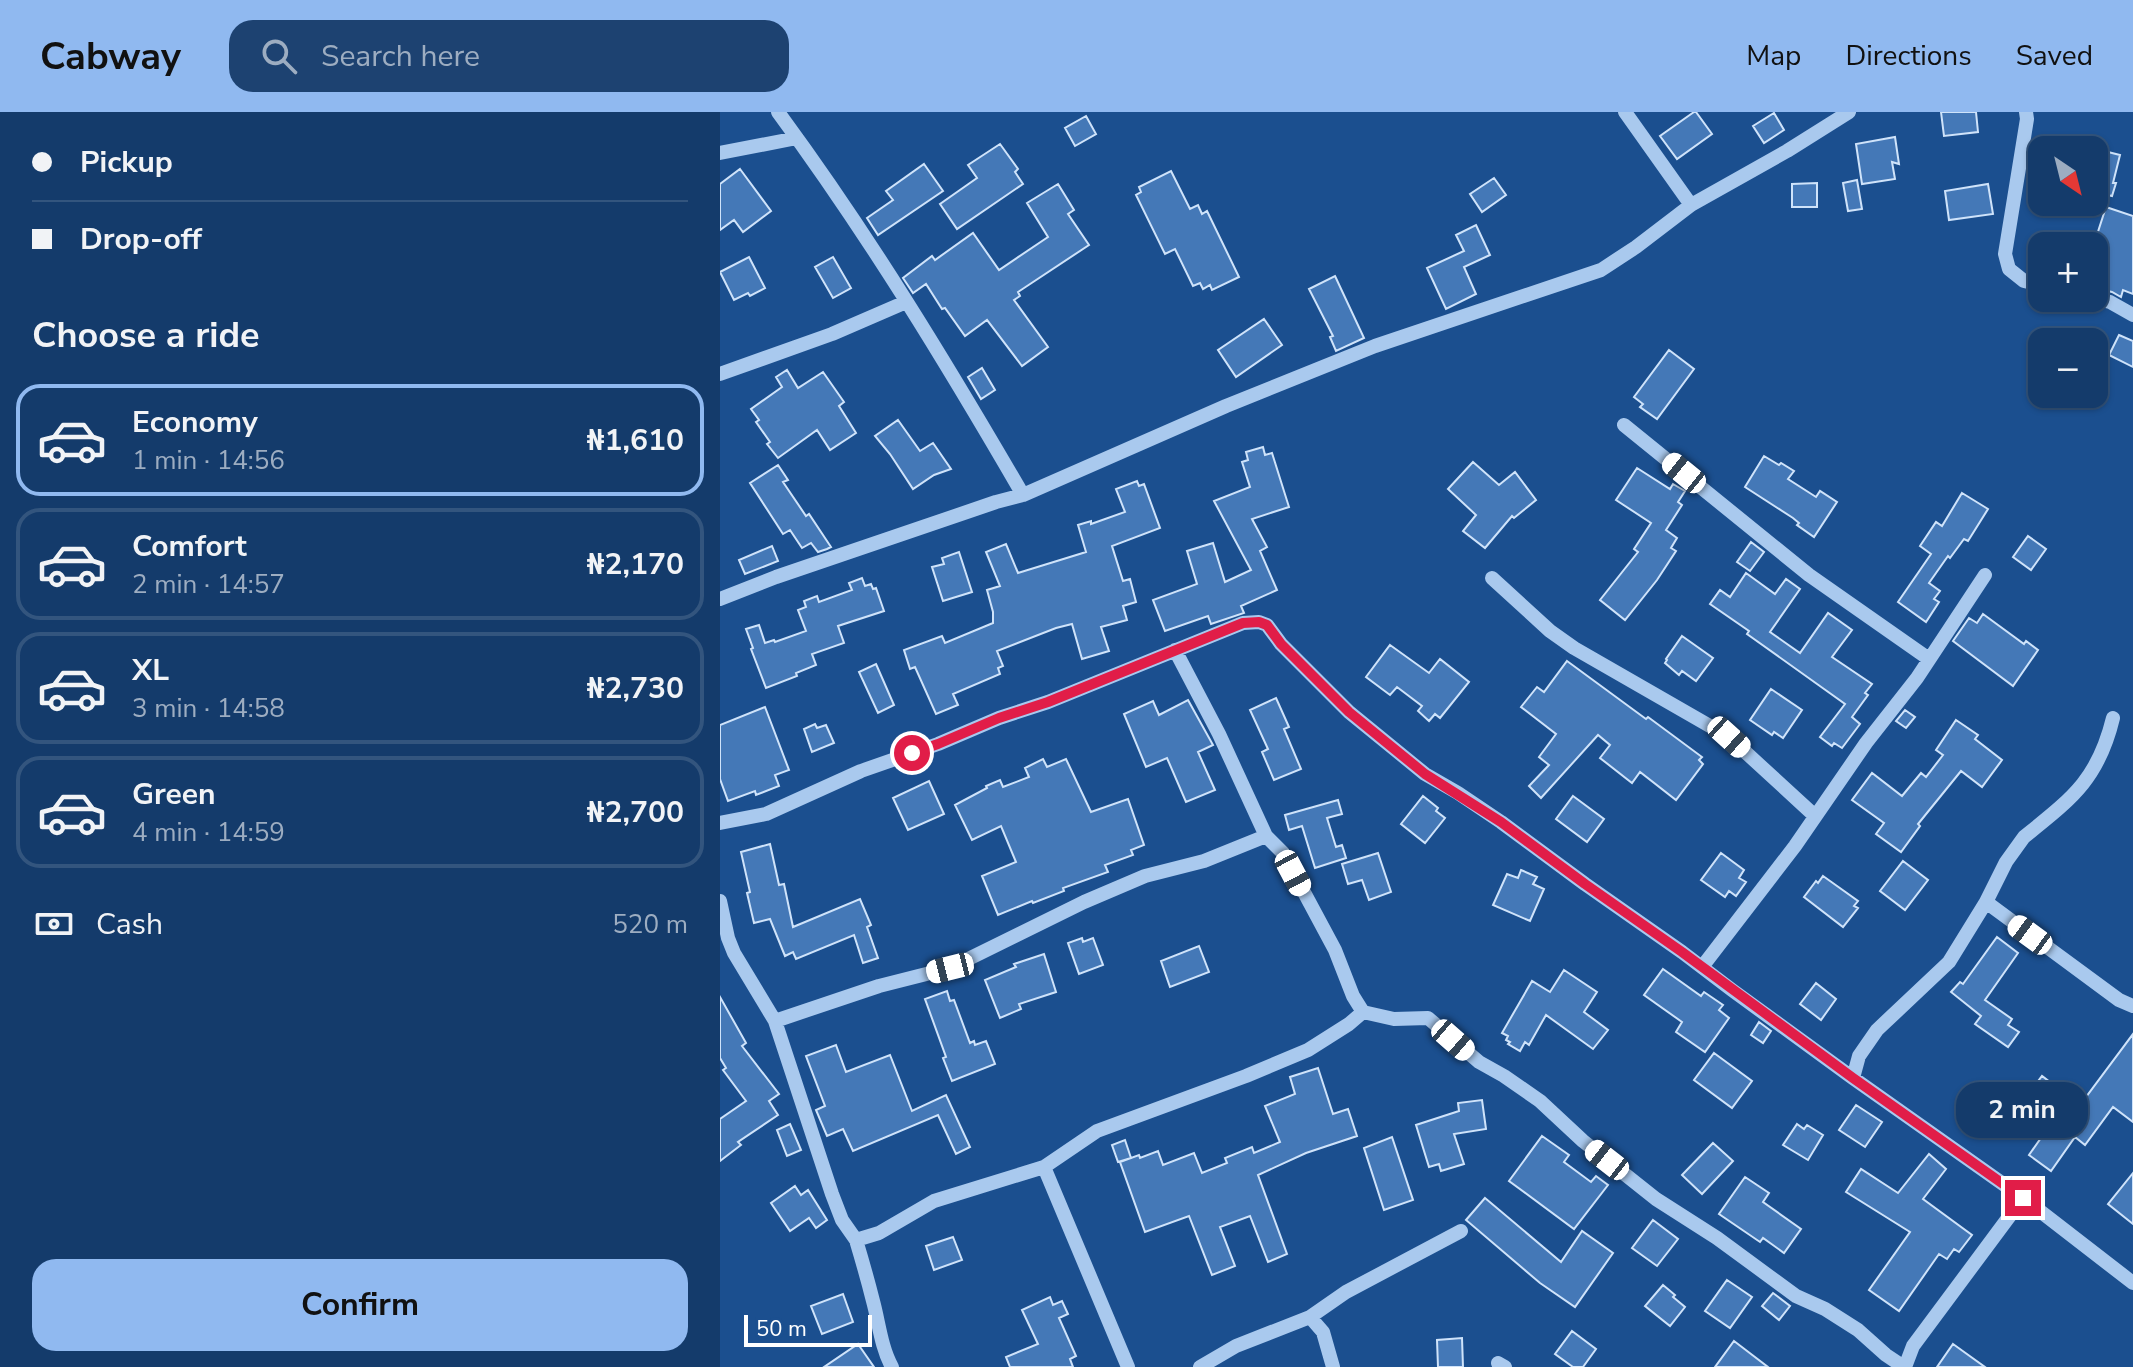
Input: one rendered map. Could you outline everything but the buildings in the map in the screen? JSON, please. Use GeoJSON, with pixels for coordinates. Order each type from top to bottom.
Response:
{"type":"FeatureCollection","features":[{"type":"Feature","properties":{"kind":"street"},"geometry":{"type":"LineString","coordinates":[[778,112],[872,247],[1023,495]]}},
{"type":"Feature","properties":{"kind":"street"},"geometry":{"type":"LineString","coordinates":[[1625,112],[1691,205]]}},
{"type":"Feature","properties":{"kind":"street"},"geometry":{"type":"LineString","coordinates":[[720,599],[776,577],[1023,495],[1226,406],[1375,346],[1601,270],[1691,205],[1849,112]]}},
{"type":"Feature","properties":{"kind":"street"},"geometry":{"type":"LineString","coordinates":[[2026,112],[2005,254],[2009,269],[2028,282]]}},
{"type":"Feature","properties":{"kind":"street"},"geometry":{"type":"LineString","coordinates":[[720,153],[797,138]]}},
{"type":"Feature","properties":{"kind":"street"},"geometry":{"type":"LineString","coordinates":[[720,374],[832,334],[906,302]]}},
{"type":"Feature","properties":{"kind":"street"},"geometry":{"type":"LineString","coordinates":[[2108,302],[2133,315]]}},
{"type":"Feature","properties":{"kind":"street"},"geometry":{"type":"LineString","coordinates":[[1624,425],[1809,575],[1929,659]]}},
{"type":"Feature","properties":{"kind":"street"},"geometry":{"type":"LineString","coordinates":[[1702,967],[1795,846],[1985,575]]}},
{"type":"Feature","properties":{"kind":"street"},"geometry":{"type":"LineString","coordinates":[[1492,578],[1550,631],[1574,648],[1729,737],[1815,816]]}},
{"type":"Feature","properties":{"kind":"street"},"geometry":{"type":"LineString","coordinates":[[720,823],[766,814],[861,771],[1048,702],[1243,623],[1259,622],[1267,625],[1281,644],[1349,712],[1425,774],[1501,822],[2023,1198],[2133,1283]]}},
{"type":"Feature","properties":{"kind":"street"},"geometry":{"type":"LineString","coordinates":[[1175,650],[1219,734],[1266,836],[1283,853],[1335,950],[1353,996],[1363,1012],[1394,1019],[1428,1018],[1479,1062],[1540,1101],[1583,1141],[1656,1199],[1717,1238],[1796,1296],[1825,1309],[1858,1330],[1904,1367],[1913,1346],[2023,1198]]}},
{"type":"Feature","properties":{"kind":"street"},"geometry":{"type":"LineString","coordinates":[[1853,1078],[1859,1056],[1877,1030],[1944,968],[2024,837],[2081,789],[2108,741],[2113,718]]}},
{"type":"Feature","properties":{"kind":"street"},"geometry":{"type":"LineString","coordinates":[[775,1021],[879,986],[950,968],[1084,902],[1145,876],[1204,861],[1266,836]]}},
{"type":"Feature","properties":{"kind":"street"},"geometry":{"type":"LineString","coordinates":[[720,901],[724,940],[775,1021],[832,1194],[842,1220],[856,1240],[874,1303],[877,1326],[892,1367]]}},
{"type":"Feature","properties":{"kind":"street"},"geometry":{"type":"LineString","coordinates":[[1986,902],[2119,1000],[2133,1006]]}},
{"type":"Feature","properties":{"kind":"street"},"geometry":{"type":"LineString","coordinates":[[856,1240],[879,1233],[934,1201],[1044,1167],[1097,1131],[1308,1050],[1363,1012]]}},
{"type":"Feature","properties":{"kind":"street"},"geometry":{"type":"LineString","coordinates":[[1044,1167],[1130,1365]]}},
{"type":"Feature","properties":{"kind":"street"},"geometry":{"type":"LineString","coordinates":[[1200,1367],[1236,1346],[1310,1317],[1346,1292],[1461,1231]]}},
{"type":"Feature","properties":{"kind":"street"},"geometry":{"type":"LineString","coordinates":[[1310,1317],[1323,1332],[1333,1367]]}},
{"type":"Feature","properties":{"kind":"route"},"geometry":{"type":"LineString","coordinates":[[912,753],[1243,623],[1267,625],[1281,644],[1349,712],[1425,774],[1501,822],[2023,1198]]}}]}
